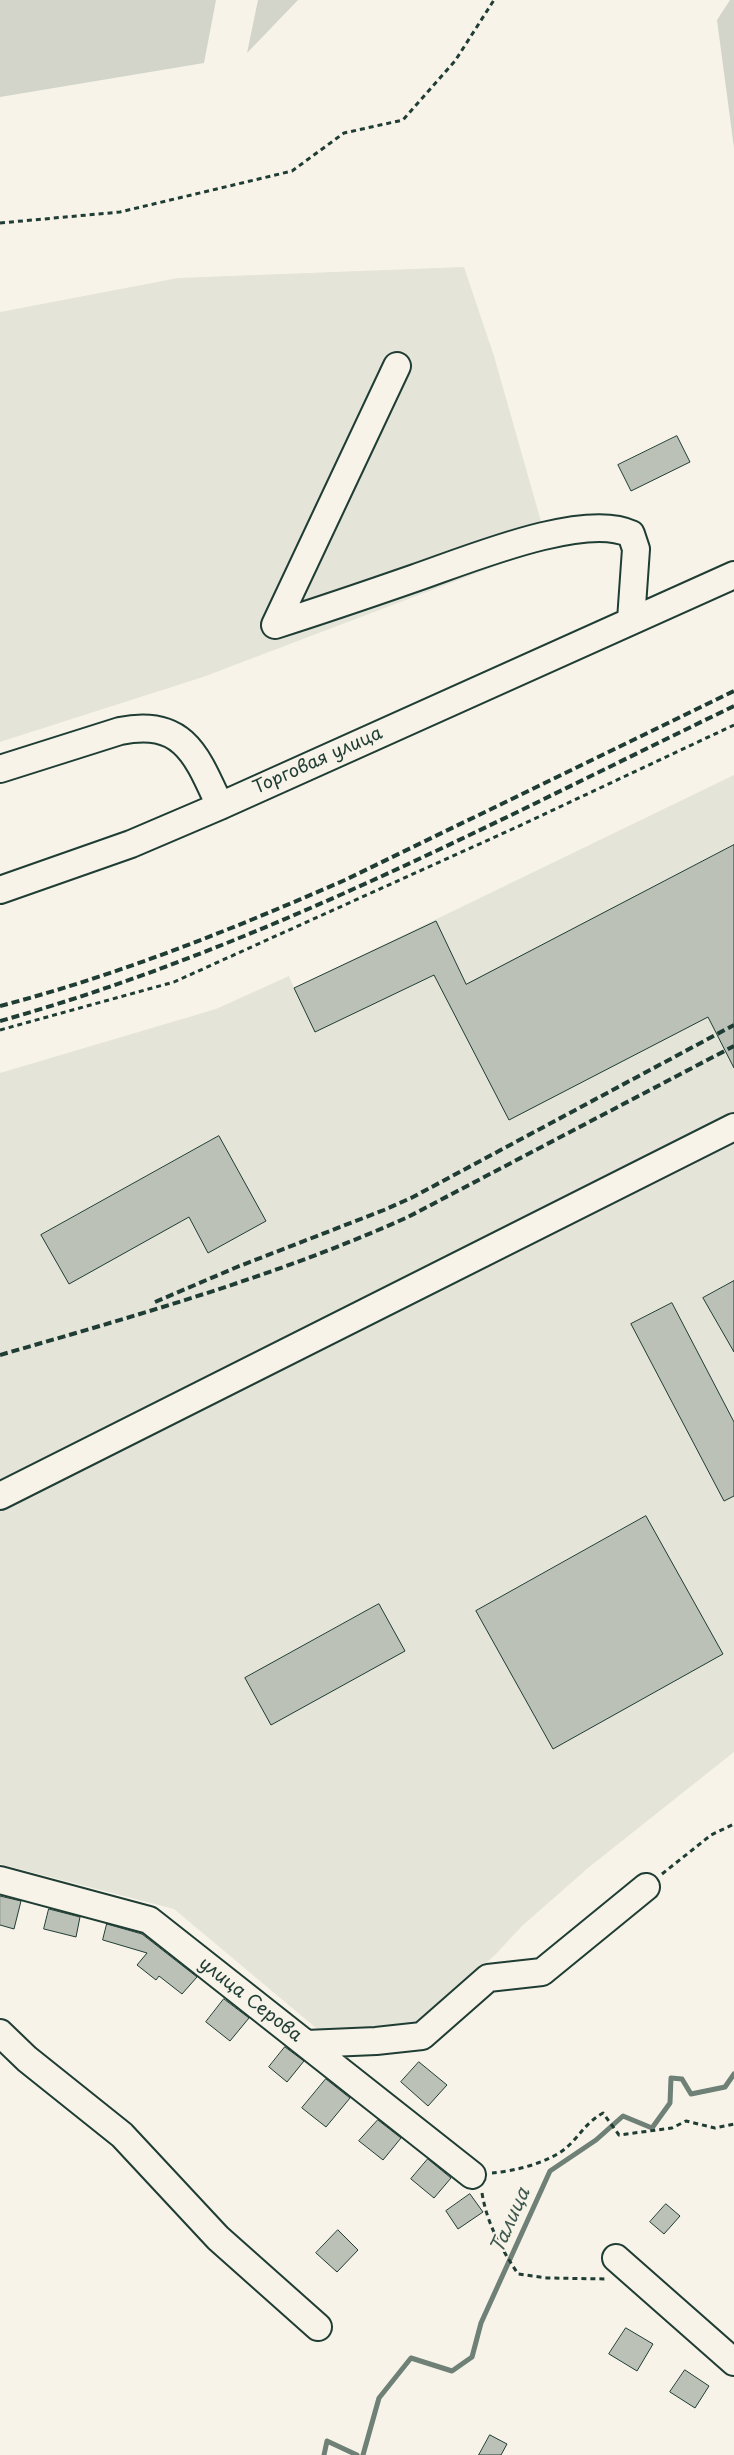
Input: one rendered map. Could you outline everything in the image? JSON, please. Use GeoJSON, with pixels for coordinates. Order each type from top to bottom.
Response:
{"type":"FeatureCollection","features":[{"type":"Feature","properties":{"kind":"street"},"geometry":{"type":"LineString","coordinates":[[397,366],[275,625],[522,542],[594,528],[619,528],[631,534],[636,549],[632,620]]}},
{"type":"Feature","properties":{"kind":"street","name":"Торговая улица"},"geometry":{"type":"LineString","coordinates":[[0,890],[131,844],[220,806],[734,575]]}},
{"type":"Feature","properties":{"kind":"street"},"geometry":{"type":"LineString","coordinates":[[0,769],[120,731],[140,727],[159,730],[174,736],[188,746],[200,761],[220,806]]}},
{"type":"Feature","properties":{"kind":"street"},"geometry":{"type":"LineString","coordinates":[[0,1496],[734,1127]]}},
{"type":"Feature","properties":{"kind":"street","name":"улица Серова"},"geometry":{"type":"LineString","coordinates":[[0,1880],[148,1920],[472,2175]]}},
{"type":"Feature","properties":{"kind":"street"},"geometry":{"type":"LineString","coordinates":[[306,2044],[376,2041],[422,2036],[488,1978],[542,1972],[646,1887]]}},
{"type":"Feature","properties":{"kind":"street"},"geometry":{"type":"LineString","coordinates":[[0,2033],[27,2059],[122,2135],[218,2238],[318,2327]]}},
{"type":"Feature","properties":{"kind":"street"},"geometry":{"type":"LineString","coordinates":[[616,2258],[734,2362]]}},
{"type":"Feature","properties":{"kind":"path"},"geometry":{"type":"LineString","coordinates":[[0,223],[120,212],[292,171],[344,133],[403,120],[454,60],[494,0]]}},
{"type":"Feature","properties":{"kind":"path"},"geometry":{"type":"LineString","coordinates":[[0,1030],[174,982],[517,827],[734,725]]}},
{"type":"Feature","properties":{"kind":"path"},"geometry":{"type":"LineString","coordinates":[[646,1887],[711,1835],[734,1824]]}},
{"type":"Feature","properties":{"kind":"path"},"geometry":{"type":"LineString","coordinates":[[472,2175],[499,2173],[542,2161],[566,2148],[588,2122],[603,2113],[619,2135],[672,2128],[686,2121],[715,2128],[734,2124]]}},
{"type":"Feature","properties":{"kind":"path"},"geometry":{"type":"LineString","coordinates":[[472,2175],[481,2188],[484,2206],[497,2243],[518,2274],[587,2280],[623,2278],[635,2275]]}},
{"type":"Feature","properties":{"kind":"shaded area"},"geometry":{"type":"Polygon","coordinates":[[[0,0],[216,0],[204,63],[0,97],[0,0]]]}},
{"type":"Feature","properties":{"kind":"shaded area"},"geometry":{"type":"Polygon","coordinates":[[[258,0],[298,0],[247,53],[258,0]]]}},
{"type":"Feature","properties":{"kind":"shaded area"},"geometry":{"type":"Polygon","coordinates":[[[730,0],[734,0],[734,148],[717,20],[730,0]]]}},
{"type":"Feature","properties":{"kind":"shaded area"},"geometry":{"type":"Polygon","coordinates":[[[464,267],[494,356],[548,546],[203,677],[0,742],[0,312],[178,278],[464,267]]]}},
{"type":"Feature","properties":{"kind":"shaded area"},"geometry":{"type":"Polygon","coordinates":[[[734,775],[734,1752],[588,1868],[522,1926],[495,1955],[411,2028],[328,2038],[174,1909],[0,1864],[0,1073],[216,1009],[289,976],[294,988],[734,775]]]}},
{"type":"Feature","properties":{"kind":"building"},"geometry":{"type":"Polygon","coordinates":[[[677,436],[690,462],[631,491],[618,465],[677,436]]]}},
{"type":"Feature","properties":{"kind":"building"},"geometry":{"type":"Polygon","coordinates":[[[734,845],[734,1068],[708,1017],[509,1120],[434,975],[315,1032],[294,988],[436,921],[466,984],[734,845]]]}},
{"type":"Feature","properties":{"kind":"building"},"geometry":{"type":"Polygon","coordinates":[[[219,1136],[266,1221],[208,1253],[189,1217],[69,1284],[41,1235],[219,1136]]]}},
{"type":"Feature","properties":{"kind":"building"},"geometry":{"type":"Polygon","coordinates":[[[734,1281],[734,1352],[703,1298],[734,1281]]]}},
{"type":"Feature","properties":{"kind":"building"},"geometry":{"type":"Polygon","coordinates":[[[672,1303],[734,1422],[734,1496],[724,1501],[631,1324],[672,1303]]]}},
{"type":"Feature","properties":{"kind":"building"},"geometry":{"type":"Polygon","coordinates":[[[646,1516],[723,1654],[553,1749],[476,1611],[646,1516]]]}},
{"type":"Feature","properties":{"kind":"building"},"geometry":{"type":"Polygon","coordinates":[[[379,1604],[405,1651],[271,1725],[245,1678],[379,1604]]]}},
{"type":"Feature","properties":{"kind":"building"},"geometry":{"type":"Polygon","coordinates":[[[0,1896],[21,1901],[14,1929],[0,1925],[0,1896]]]}},
{"type":"Feature","properties":{"kind":"building"},"geometry":{"type":"Polygon","coordinates":[[[49,1909],[80,1917],[76,1937],[44,1929],[49,1909]]]}},
{"type":"Feature","properties":{"kind":"building"},"geometry":{"type":"Polygon","coordinates":[[[107,1924],[142,1934],[197,1977],[182,1994],[159,1976],[156,1980],[137,1965],[147,1953],[103,1940],[107,1924]]]}},
{"type":"Feature","properties":{"kind":"building"},"geometry":{"type":"Polygon","coordinates":[[[224,1999],[249,2018],[230,2041],[206,2022],[224,1999]]]}},
{"type":"Feature","properties":{"kind":"building"},"geometry":{"type":"Polygon","coordinates":[[[285,2047],[304,2061],[287,2082],[269,2067],[285,2047]]]}},
{"type":"Feature","properties":{"kind":"building"},"geometry":{"type":"Polygon","coordinates":[[[419,2062],[447,2085],[428,2106],[401,2082],[419,2062]]]}},
{"type":"Feature","properties":{"kind":"building"},"geometry":{"type":"Polygon","coordinates":[[[326,2079],[350,2098],[326,2127],[302,2108],[326,2079]]]}},
{"type":"Feature","properties":{"kind":"building"},"geometry":{"type":"Polygon","coordinates":[[[378,2120],[401,2138],[383,2160],[359,2141],[378,2120]]]}},
{"type":"Feature","properties":{"kind":"building"},"geometry":{"type":"Polygon","coordinates":[[[428,2159],[451,2178],[434,2198],[411,2179],[428,2159]]]}},
{"type":"Feature","properties":{"kind":"building"},"geometry":{"type":"Polygon","coordinates":[[[470,2194],[483,2212],[458,2229],[446,2211],[470,2194]]]}},
{"type":"Feature","properties":{"kind":"building"},"geometry":{"type":"Polygon","coordinates":[[[666,2204],[680,2216],[664,2234],[650,2222],[666,2204]]]}},
{"type":"Feature","properties":{"kind":"building"},"geometry":{"type":"Polygon","coordinates":[[[338,2230],[358,2250],[337,2272],[316,2253],[338,2230]]]}},
{"type":"Feature","properties":{"kind":"building"},"geometry":{"type":"Polygon","coordinates":[[[626,2328],[653,2344],[637,2371],[609,2354],[626,2328]]]}},
{"type":"Feature","properties":{"kind":"building"},"geometry":{"type":"Polygon","coordinates":[[[685,2370],[709,2386],[695,2408],[670,2392],[685,2370]]]}},
{"type":"Feature","properties":{"kind":"building"},"geometry":{"type":"Polygon","coordinates":[[[490,2435],[507,2444],[501,2455],[479,2455],[490,2435]]]}},
{"type":"Feature","properties":{"kind":"waterway","name":"Талица"},"geometry":{"type":"LineString","coordinates":[[363,2455],[379,2398],[411,2358],[452,2371],[472,2357],[481,2323],[550,2171],[596,2140],[623,2116],[652,2128],[670,2103],[671,2078],[682,2079],[691,2094],[725,2087],[734,2074]]}},
{"type":"Feature","properties":{"kind":"waterway","name":"Талица"},"geometry":{"type":"LineString","coordinates":[[324,2455],[327,2441],[357,2455]]}},
{"type":"Feature","properties":{"kind":"railway"},"geometry":{"type":"LineString","coordinates":[[0,1006],[88,980],[175,950],[345,880],[734,691]]}},
{"type":"Feature","properties":{"kind":"railway"},"geometry":{"type":"LineString","coordinates":[[0,1021],[95,992],[189,958],[282,920],[464,838],[734,706]]}},
{"type":"Feature","properties":{"kind":"railway"},"geometry":{"type":"LineString","coordinates":[[155,1302],[237,1267],[413,1197],[734,1025]]}},
{"type":"Feature","properties":{"kind":"railway"},"geometry":{"type":"LineString","coordinates":[[0,1355],[207,1293],[359,1238],[408,1217],[734,1046]]}}]}
